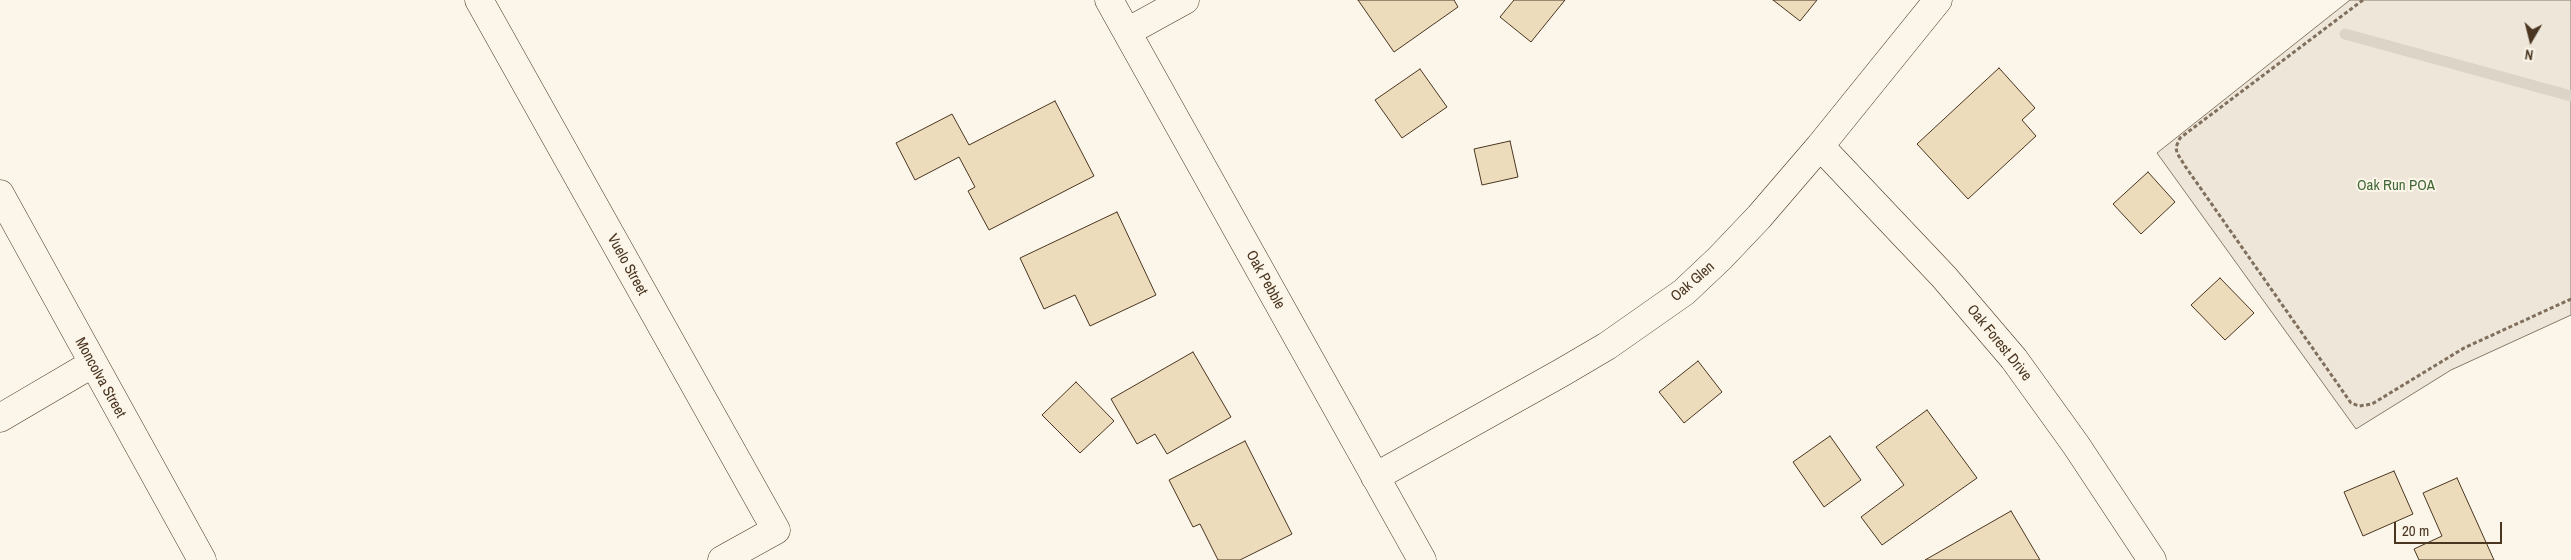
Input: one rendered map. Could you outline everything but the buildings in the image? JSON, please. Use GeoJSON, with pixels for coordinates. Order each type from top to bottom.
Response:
{"type":"FeatureCollection","features":[{"type":"Feature","properties":{"kind":"street","name":"Vuelo Street"},"geometry":{"type":"LineString","coordinates":[[479,0],[776,530],[722,560]]}},
{"type":"Feature","properties":{"kind":"street","name":"Oak Pebble"},"geometry":{"type":"LineString","coordinates":[[1109,0],[1422,560]]}},
{"type":"Feature","properties":{"kind":"street"},"geometry":{"type":"LineString","coordinates":[[1127,32],[1185,0]]}},
{"type":"Feature","properties":{"kind":"street","name":"Oak Glen"},"geometry":{"type":"LineString","coordinates":[[1375,476],[1569,369],[1648,318],[1684,292],[1752,224],[1820,146],[1938,0]]}},
{"type":"Feature","properties":{"kind":"street","name":"Oak Forest Drive"},"geometry":{"type":"LineString","coordinates":[[1820,146],[1944,277],[2014,360],[2076,444],[2152,560]]}},
{"type":"Feature","properties":{"kind":"street","name":"Moncolva Street"},"geometry":{"type":"LineString","coordinates":[[0,194],[92,364],[202,560]]}},
{"type":"Feature","properties":{"kind":"street"},"geometry":{"type":"LineString","coordinates":[[0,418],[92,364]]}},
{"type":"Feature","properties":{"kind":"path"},"geometry":{"type":"LineString","coordinates":[[2363,0],[2180,138],[2176,147],[2176,153],[2185,166],[2351,403],[2359,406],[2372,404],[2464,348],[2571,299]]}},
{"type":"Feature","properties":{"kind":"green space","name":"Oak Run POA"},"geometry":{"type":"Polygon","coordinates":[[[2350,0],[2571,0],[2571,315],[2451,370],[2356,429],[2157,153],[2350,0]]]}},
{"type":"Feature","properties":{"kind":"waterway"},"geometry":{"type":"LineString","coordinates":[[2345,34],[2571,96]]}}]}
